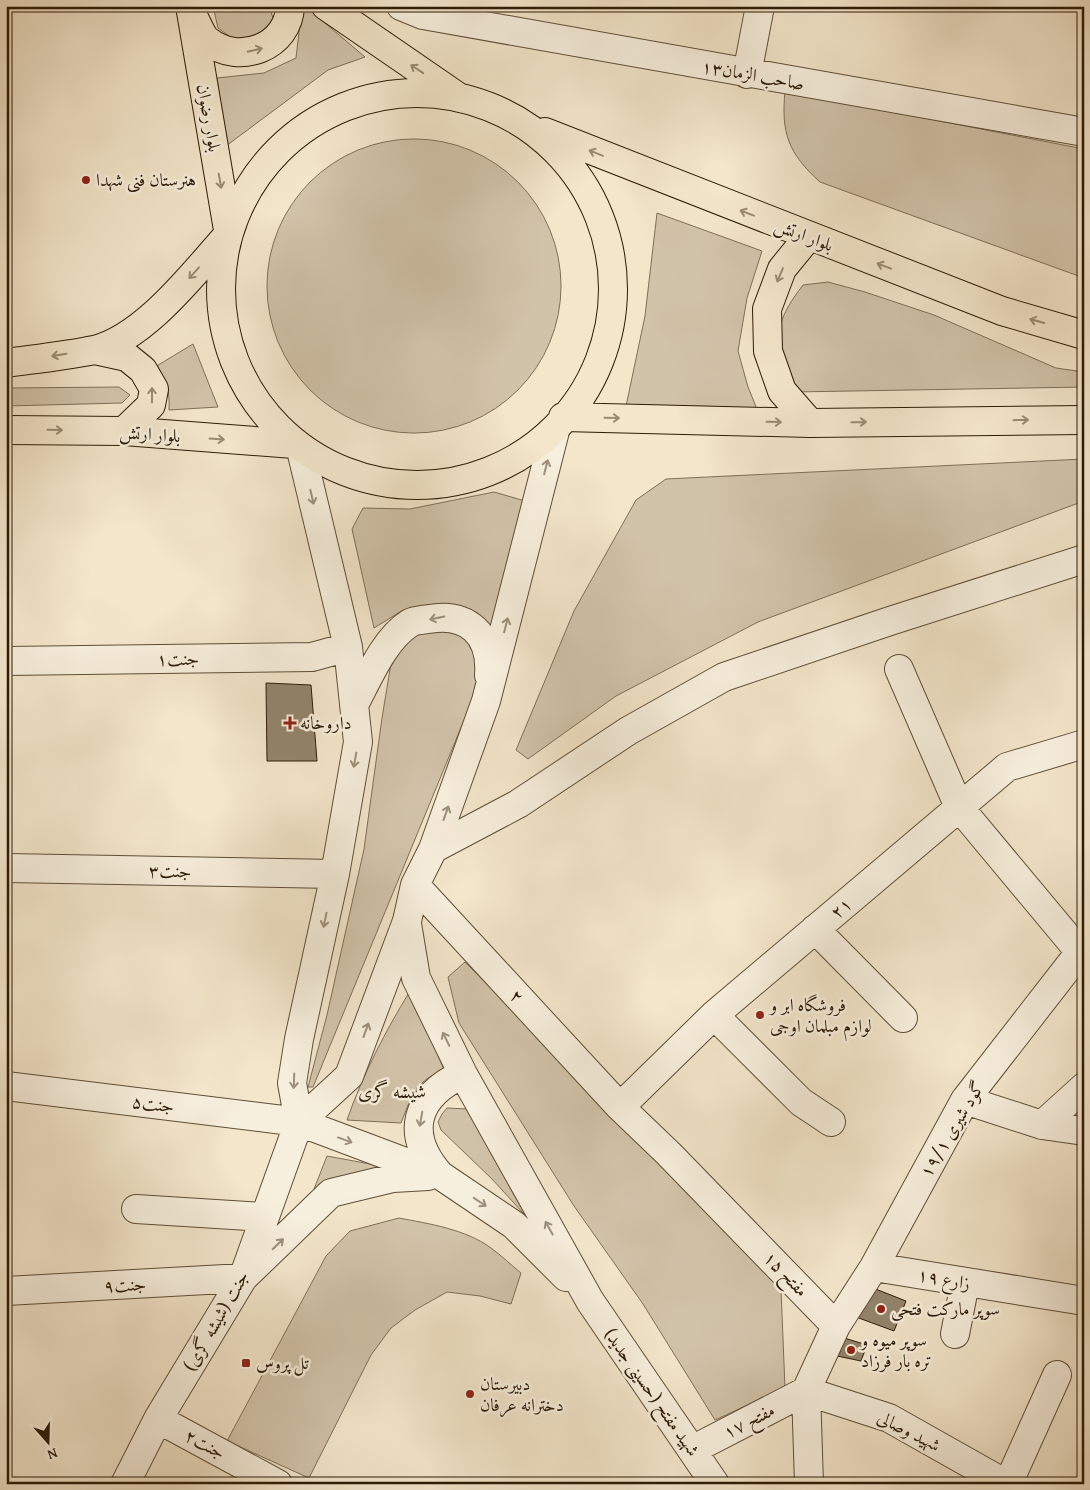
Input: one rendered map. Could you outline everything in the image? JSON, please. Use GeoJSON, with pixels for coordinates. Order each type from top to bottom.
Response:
{"type":"FeatureCollection","features":[{"type":"Feature","properties":{"kind":"main road"},"geometry":{"type":"LineString","coordinates":[[191,9],[207,41],[237,54],[269,46],[290,21],[290,6]]}},
{"type":"Feature","properties":{"kind":"main road"},"geometry":{"type":"LineString","coordinates":[[326,6],[458,96]]}},
{"type":"Feature","properties":{"kind":"main road","name":"بلوار رضوان"},"geometry":{"type":"LineString","coordinates":[[191,9],[227,234]]}},
{"type":"Feature","properties":{"kind":"main road"},"geometry":{"type":"LineString","coordinates":[[6,363],[95,350],[125,335],[160,309],[227,234],[254,178],[293,136],[343,107],[400,93],[458,96],[494,107],[527,125],[570,163],[599,210],[614,265],[613,321],[596,375],[559,424],[511,463],[459,482],[404,487],[350,475],[297,447],[254,402],[228,351],[219,294],[227,234]]}},
{"type":"Feature","properties":{"kind":"main road","name":"بلوار ارتش"},"geometry":{"type":"LineString","coordinates":[[527,125],[1002,311],[1084,335]]}},
{"type":"Feature","properties":{"kind":"main road"},"geometry":{"type":"LineString","coordinates":[[809,236],[782,269],[767,309],[768,351],[782,391],[810,423]]}},
{"type":"Feature","properties":{"kind":"main road"},"geometry":{"type":"LineString","coordinates":[[95,350],[127,357],[143,370],[154,390],[152,405],[124,431]]}},
{"type":"Feature","properties":{"kind":"main road"},"geometry":{"type":"LineString","coordinates":[[559,424],[1083,420]]}},
{"type":"Feature","properties":{"kind":"main road","name":"بلوار ارتش"},"geometry":{"type":"LineString","coordinates":[[6,430],[124,431],[297,447]]}},
{"type":"Feature","properties":{"kind":"street"},"geometry":{"type":"LineString","coordinates":[[747,74],[760,6]]}},
{"type":"Feature","properties":{"kind":"street","name":"صاحب الزمان۱۳"},"geometry":{"type":"LineString","coordinates":[[412,11],[747,74],[1084,132]]}},
{"type":"Feature","properties":{"kind":"street"},"geometry":{"type":"LineString","coordinates":[[299,1122],[349,1076],[407,921],[415,885],[433,849],[486,702],[559,424]]}},
{"type":"Feature","properties":{"kind":"street"},"geometry":{"type":"LineString","coordinates":[[297,447],[348,647],[358,742],[334,874],[297,1048],[292,1083],[299,1122]]}},
{"type":"Feature","properties":{"kind":"street"},"geometry":{"type":"LineString","coordinates":[[433,849],[518,804],[628,732],[724,677],[899,618],[1084,559]]}},
{"type":"Feature","properties":{"kind":"street"},"geometry":{"type":"LineString","coordinates":[[354,705],[385,648],[411,623],[446,616],[475,627],[488,646],[489,672],[486,702]]}},
{"type":"Feature","properties":{"kind":"street","name":"جنت۱"},"geometry":{"type":"LineString","coordinates":[[6,661],[312,657],[348,647]]}},
{"type":"Feature","properties":{"kind":"street"},"geometry":{"type":"LineString","coordinates":[[899,669],[959,807],[1082,954]]}},
{"type":"Feature","properties":{"kind":"street","name":"۲۱"},"geometry":{"type":"LineString","coordinates":[[620,1107],[714,1015],[1007,767],[1081,749]]}},
{"type":"Feature","properties":{"kind":"street","name":"جنت۳"},"geometry":{"type":"LineString","coordinates":[[6,868],[334,874]]}},
{"type":"Feature","properties":{"kind":"street","name":"۲"},"geometry":{"type":"LineString","coordinates":[[415,885],[620,1107]]}},
{"type":"Feature","properties":{"kind":"street"},"geometry":{"type":"LineString","coordinates":[[407,921],[416,978],[463,1074],[590,1301]]}},
{"type":"Feature","properties":{"kind":"street"},"geometry":{"type":"LineString","coordinates":[[815,929],[903,1018]]}},
{"type":"Feature","properties":{"kind":"street","name":"۱۹/۱ گود شیری"},"geometry":{"type":"LineString","coordinates":[[874,1267],[964,1100],[1082,954]]}},
{"type":"Feature","properties":{"kind":"street"},"geometry":{"type":"LineString","coordinates":[[714,1015],[801,1102],[831,1122]]}},
{"type":"Feature","properties":{"kind":"street"},"geometry":{"type":"LineString","coordinates":[[463,1074],[444,1083],[428,1098],[420,1117],[419,1139],[426,1159],[440,1175],[514,1225],[590,1301]]}},
{"type":"Feature","properties":{"kind":"street","name":"جنت۵"},"geometry":{"type":"LineString","coordinates":[[6,1086],[299,1122],[440,1175]]}},
{"type":"Feature","properties":{"kind":"street"},"geometry":{"type":"LineString","coordinates":[[1042,1126],[1084,1087]]}},
{"type":"Feature","properties":{"kind":"street"},"geometry":{"type":"LineString","coordinates":[[964,1100],[1042,1126],[1084,1131]]}},
{"type":"Feature","properties":{"kind":"street","name":"مفتح ۱۵"},"geometry":{"type":"LineString","coordinates":[[620,1107],[836,1326]]}},
{"type":"Feature","properties":{"kind":"street","name":"جنت (شیشه گری)"},"geometry":{"type":"LineString","coordinates":[[125,1484],[158,1419],[243,1278],[299,1122]]}},
{"type":"Feature","properties":{"kind":"street"},"geometry":{"type":"LineString","coordinates":[[243,1278],[332,1193],[393,1178],[440,1175]]}},
{"type":"Feature","properties":{"kind":"street"},"geometry":{"type":"LineString","coordinates":[[136,1210],[265,1217]]}},
{"type":"Feature","properties":{"kind":"street"},"geometry":{"type":"LineString","coordinates":[[809,1484],[806,1391],[836,1326],[874,1267]]}},
{"type":"Feature","properties":{"kind":"street","name":"۱۹ زارع"},"geometry":{"type":"LineString","coordinates":[[874,1267],[1084,1301]]}},
{"type":"Feature","properties":{"kind":"street","name":"جنت۹"},"geometry":{"type":"LineString","coordinates":[[6,1291],[243,1278]]}},
{"type":"Feature","properties":{"kind":"street"},"geometry":{"type":"LineString","coordinates":[[955,1334],[965,1283]]}},
{"type":"Feature","properties":{"kind":"street","name":"شهید مفتح (حسینی جدید)"},"geometry":{"type":"LineString","coordinates":[[590,1301],[715,1484]]}},
{"type":"Feature","properties":{"kind":"street"},"geometry":{"type":"LineString","coordinates":[[1007,1484],[1057,1375]]}},
{"type":"Feature","properties":{"kind":"street","name":"مفتح ۱۷"},"geometry":{"type":"LineString","coordinates":[[692,1450],[806,1391]]}},
{"type":"Feature","properties":{"kind":"street","name":"شهید وصالی"},"geometry":{"type":"LineString","coordinates":[[806,1391],[889,1418],[1007,1484]]}},
{"type":"Feature","properties":{"kind":"street","name":"جنت۲"},"geometry":{"type":"LineString","coordinates":[[158,1419],[278,1484]]}},
{"type":"Feature","properties":{"kind":"shaded area"},"geometry":{"type":"Polygon","coordinates":[[[213,6],[269,6],[274,21],[260,40],[240,44],[218,28],[213,6]]]}},
{"type":"Feature","properties":{"kind":"shaded area"},"geometry":{"type":"Polygon","coordinates":[[[302,6],[305,6],[365,57],[328,70],[226,146],[217,78],[264,73],[296,58],[302,6]]]}},
{"type":"Feature","properties":{"kind":"shaded area"},"geometry":{"type":"Polygon","coordinates":[[[785,91],[1084,149],[1084,278],[820,182],[800,161],[789,141],[784,119],[785,91]]]}},
{"type":"Feature","properties":{"kind":"shaded area"},"geometry":{"type":"Polygon","coordinates":[[[414,139],[443,142],[470,150],[496,164],[518,182],[536,204],[550,230],[558,257],[561,286],[558,315],[550,342],[536,368],[518,390],[496,408],[470,422],[443,430],[414,433],[385,430],[358,422],[332,408],[310,390],[292,368],[278,342],[270,315],[267,286],[270,257],[278,230],[292,204],[310,182],[332,164],[358,150],[385,142],[414,139]]]}},
{"type":"Feature","properties":{"kind":"shaded area"},"geometry":{"type":"Polygon","coordinates":[[[657,213],[762,251],[747,298],[738,351],[748,387],[759,414],[625,411],[645,316],[657,213]]]}},
{"type":"Feature","properties":{"kind":"shaded area"},"geometry":{"type":"Polygon","coordinates":[[[828,282],[934,315],[1056,368],[1084,372],[1084,387],[794,392],[780,348],[780,325],[792,300],[803,285],[828,282]]]}},
{"type":"Feature","properties":{"kind":"shaded area"},"geometry":{"type":"Polygon","coordinates":[[[193,344],[218,407],[169,410],[167,387],[155,367],[193,344]]]}},
{"type":"Feature","properties":{"kind":"shaded area"},"geometry":{"type":"Polygon","coordinates":[[[119,387],[130,395],[122,403],[6,406],[6,388],[119,387]]]}},
{"type":"Feature","properties":{"kind":"shaded area"},"geometry":{"type":"Polygon","coordinates":[[[1084,459],[1084,501],[758,622],[616,696],[528,759],[516,750],[574,611],[636,500],[666,479],[1084,459]]]}},
{"type":"Feature","properties":{"kind":"shaded area"},"geometry":{"type":"Polygon","coordinates":[[[494,492],[525,501],[492,630],[449,606],[403,610],[374,628],[352,529],[363,508],[410,509],[494,492]]]}},
{"type":"Feature","properties":{"kind":"shaded area"},"geometry":{"type":"Polygon","coordinates":[[[445,625],[468,633],[481,652],[474,696],[313,1087],[308,1087],[327,1015],[364,849],[393,651],[416,632],[445,625]]]}},
{"type":"Feature","properties":{"kind":"shaded area"},"geometry":{"type":"Polygon","coordinates":[[[465,962],[709,1208],[781,1289],[785,1388],[715,1420],[643,1304],[574,1206],[459,1023],[448,977],[465,962]]]}},
{"type":"Feature","properties":{"kind":"shaded area"},"geometry":{"type":"Polygon","coordinates":[[[410,991],[445,1072],[435,1074],[421,1084],[411,1098],[401,1123],[347,1120],[375,1054],[410,991]]]}},
{"type":"Feature","properties":{"kind":"shaded area"},"geometry":{"type":"Polygon","coordinates":[[[447,1108],[468,1109],[545,1237],[492,1179],[441,1130],[438,1122],[447,1108]]]}},
{"type":"Feature","properties":{"kind":"shaded area"},"geometry":{"type":"Polygon","coordinates":[[[327,1156],[381,1166],[341,1178],[314,1189],[327,1156]]]}},
{"type":"Feature","properties":{"kind":"shaded area"},"geometry":{"type":"Polygon","coordinates":[[[399,1218],[459,1232],[470,1236],[495,1251],[521,1273],[511,1304],[480,1296],[447,1292],[415,1310],[391,1328],[371,1355],[309,1478],[227,1441],[326,1256],[350,1231],[399,1218]]]}},
{"type":"Feature","properties":{"kind":"building","name":"داروخانه"},"geometry":{"type":"Polygon","coordinates":[[[266,683],[311,685],[317,761],[267,761],[266,683]]]}},
{"type":"Feature","properties":{"kind":"building","name":"سوپر مارکت فتحی"},"geometry":{"type":"Polygon","coordinates":[[[868,1286],[906,1301],[894,1331],[856,1317],[868,1286]]]}},
{"type":"Feature","properties":{"kind":"building","name":"سوپر میوه و تره بار فرزاد"},"geometry":{"type":"Polygon","coordinates":[[[841,1337],[867,1345],[861,1361],[837,1356],[841,1337]]]}},
{"type":"Feature","properties":{"kind":"place","name":"هنرستان فنی شهدا"},"geometry":{"type":"Point","coordinates":[86,180]}},
{"type":"Feature","properties":{"kind":"place","name":"داروخانه"},"geometry":{"type":"Point","coordinates":[290,723]}},
{"type":"Feature","properties":{"kind":"place","name":"فروشگاه ابر و لوازم مبلمان اوجی"},"geometry":{"type":"Point","coordinates":[760,1015]}},
{"type":"Feature","properties":{"kind":"place","name":"سوپر مارکت فتحی"},"geometry":{"type":"Point","coordinates":[881,1309]}},
{"type":"Feature","properties":{"kind":"place","name":"سوپر میوه و تره بار فرزاد"},"geometry":{"type":"Point","coordinates":[851,1350]}},
{"type":"Feature","properties":{"kind":"place","name":"تل پروس"},"geometry":{"type":"Point","coordinates":[246,1363]}},
{"type":"Feature","properties":{"kind":"place","name":"دبیرستان دخترانه عرفان"},"geometry":{"type":"Point","coordinates":[470,1394]}},
{"type":"Feature","properties":{"kind":"district","name":"شیشه گری"},"geometry":{"type":"Point","coordinates":[392,1091]}}]}
